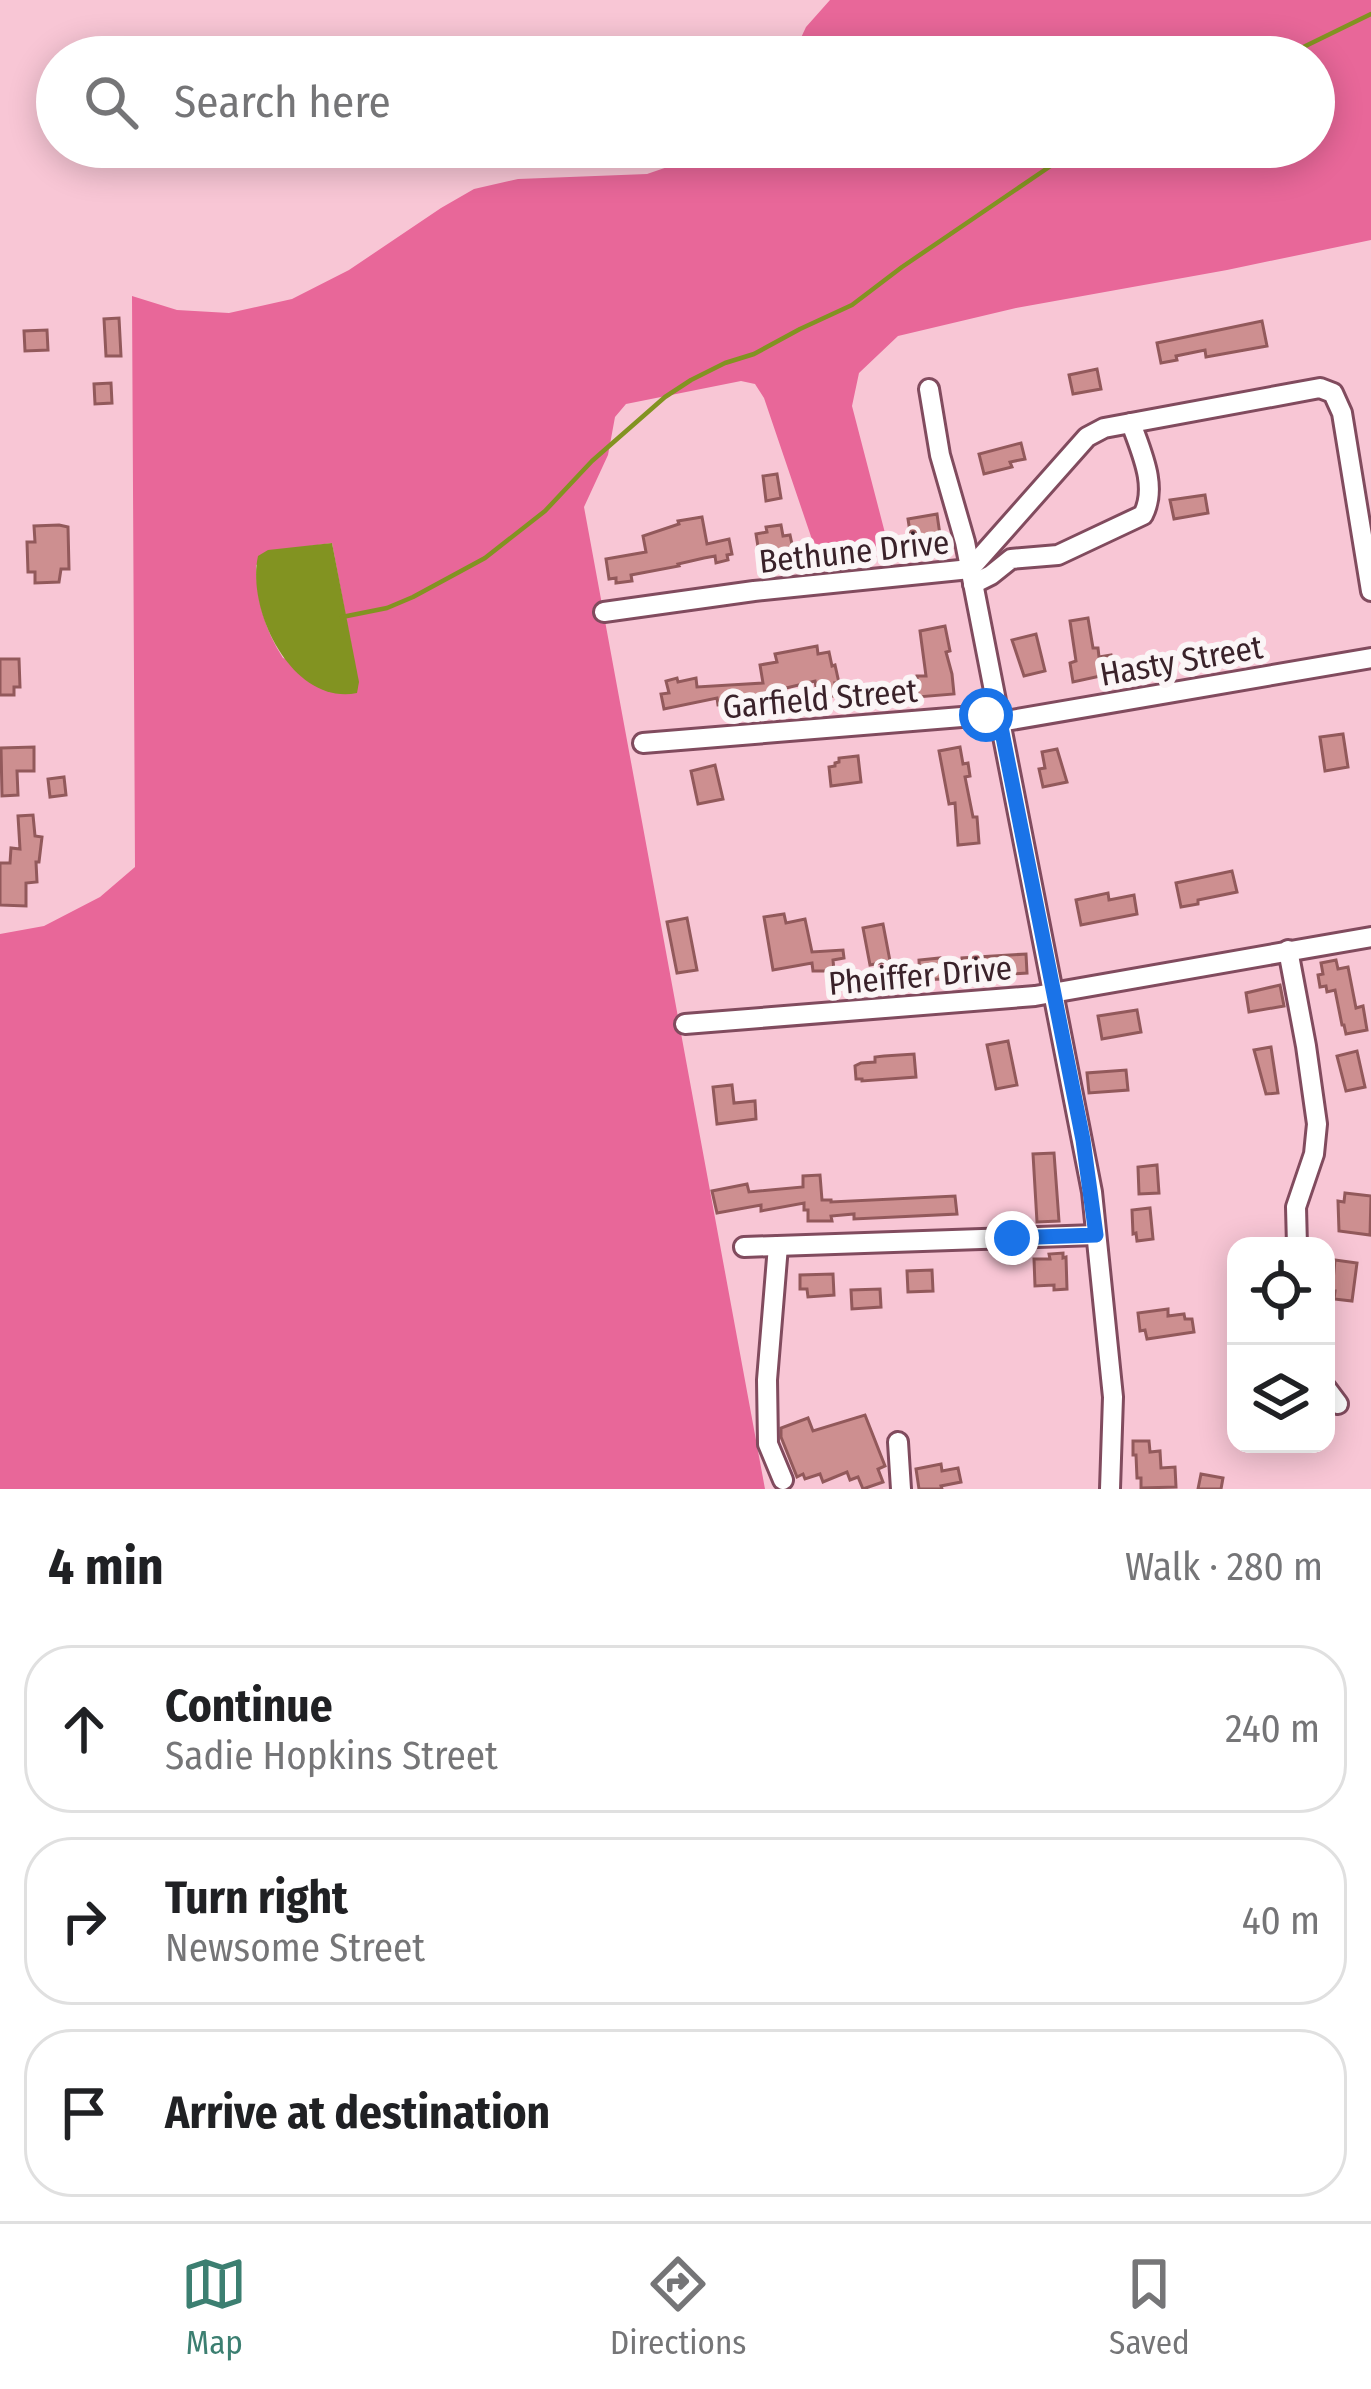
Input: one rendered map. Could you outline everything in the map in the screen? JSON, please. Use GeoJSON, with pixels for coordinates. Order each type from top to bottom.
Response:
{"type":"FeatureCollection","features":[{"type":"Feature","properties":{"kind":"street","name":"Bethune Drive"},"geometry":{"type":"LineString","coordinates":[[604,612],[774,589],[971,576],[1087,437],[1104,428],[1320,388],[1333,393],[1342,412],[1348,454]]}},
{"type":"Feature","properties":{"kind":"street"},"geometry":{"type":"LineString","coordinates":[[929,389],[940,455],[965,542],[1083,1140],[1113,1397],[1111,1489]]}},
{"type":"Feature","properties":{"kind":"street"},"geometry":{"type":"LineString","coordinates":[[971,576],[991,575],[1011,559],[1058,554],[1143,515],[1149,488],[1132,423]]}},
{"type":"Feature","properties":{"kind":"street"},"geometry":{"type":"LineString","coordinates":[[1371,454],[1348,454],[1371,591]]}},
{"type":"Feature","properties":{"kind":"street","name":"Hasty Street"},"geometry":{"type":"LineString","coordinates":[[1000,722],[1371,658]]}},
{"type":"Feature","properties":{"kind":"street","name":"Garfield Street"},"geometry":{"type":"LineString","coordinates":[[643,743],[986,715],[1000,722]]}},
{"type":"Feature","properties":{"kind":"street","name":"Pheiffer Drive"},"geometry":{"type":"LineString","coordinates":[[685,1024],[1052,994],[1371,937]]}},
{"type":"Feature","properties":{"kind":"street"},"geometry":{"type":"LineString","coordinates":[[1288,950],[1317,1139],[1296,1207],[1298,1237]]}},
{"type":"Feature","properties":{"kind":"street"},"geometry":{"type":"LineString","coordinates":[[744,1247],[1096,1235]]}},
{"type":"Feature","properties":{"kind":"street"},"geometry":{"type":"LineString","coordinates":[[778,1246],[767,1380],[768,1444],[783,1480]]}},
{"type":"Feature","properties":{"kind":"street"},"geometry":{"type":"LineString","coordinates":[[898,1442],[901,1489]]}},
{"type":"Feature","properties":{"kind":"shaded area"},"geometry":{"type":"Polygon","coordinates":[[[830,0],[1371,0],[1371,240],[1016,308],[898,336],[859,373],[852,406],[885,533],[877,551],[851,566],[821,566],[764,398],[755,384],[741,381],[626,404],[615,417],[608,455],[584,507],[765,1489],[0,1489],[0,934],[44,926],[100,897],[135,867],[132,296],[177,310],[229,313],[292,299],[349,270],[474,189],[518,179],[647,174],[665,168],[1335,168],[1335,36],[802,36],[830,0]],[[332,543],[303,547],[256,565],[263,614],[283,658],[358,682],[332,543]]]}},
{"type":"Feature","properties":{"kind":"shaded area"},"geometry":{"type":"Polygon","coordinates":[[[332,543],[359,682],[357,693],[334,693],[312,685],[294,670],[267,627],[259,602],[258,556],[268,550],[332,543]]]}},
{"type":"Feature","properties":{"kind":"building"},"geometry":{"type":"Polygon","coordinates":[[[119,318],[121,356],[106,356],[104,319],[119,318]]]}},
{"type":"Feature","properties":{"kind":"building"},"geometry":{"type":"Polygon","coordinates":[[[1262,321],[1267,346],[1206,357],[1205,350],[1161,363],[1157,343],[1262,321]]]}},
{"type":"Feature","properties":{"kind":"building"},"geometry":{"type":"Polygon","coordinates":[[[47,330],[48,350],[25,351],[24,331],[47,330]]]}},
{"type":"Feature","properties":{"kind":"building"},"geometry":{"type":"Polygon","coordinates":[[[1097,369],[1101,389],[1073,394],[1069,375],[1097,369]]]}},
{"type":"Feature","properties":{"kind":"building"},"geometry":{"type":"Polygon","coordinates":[[[111,383],[112,403],[95,404],[94,384],[111,383]]]}},
{"type":"Feature","properties":{"kind":"building"},"geometry":{"type":"Polygon","coordinates":[[[1021,443],[1025,459],[984,474],[979,454],[1021,443]]]}},
{"type":"Feature","properties":{"kind":"building"},"geometry":{"type":"Polygon","coordinates":[[[777,474],[781,498],[766,501],[763,476],[777,474]]]}},
{"type":"Feature","properties":{"kind":"building"},"geometry":{"type":"Polygon","coordinates":[[[1205,495],[1208,513],[1174,519],[1170,500],[1205,495]]]}},
{"type":"Feature","properties":{"kind":"building"},"geometry":{"type":"Polygon","coordinates":[[[937,514],[940,535],[918,542],[908,519],[937,514]]]}},
{"type":"Feature","properties":{"kind":"building"},"geometry":{"type":"Polygon","coordinates":[[[702,517],[707,544],[729,539],[732,554],[727,555],[728,560],[716,563],[715,556],[631,575],[632,581],[609,579],[606,559],[646,552],[643,536],[702,517]]]}},
{"type":"Feature","properties":{"kind":"building"},"geometry":{"type":"Polygon","coordinates":[[[781,525],[793,549],[759,553],[756,534],[781,525]]]}},
{"type":"Feature","properties":{"kind":"building"},"geometry":{"type":"Polygon","coordinates":[[[34,526],[68,527],[69,569],[61,569],[59,582],[35,583],[35,572],[28,572],[27,542],[35,542],[34,526]]]}},
{"type":"Feature","properties":{"kind":"building"},"geometry":{"type":"Polygon","coordinates":[[[1088,618],[1093,648],[1098,648],[1099,657],[1111,655],[1114,673],[1073,682],[1070,663],[1076,661],[1070,621],[1088,618]]]}},
{"type":"Feature","properties":{"kind":"building"},"geometry":{"type":"Polygon","coordinates":[[[945,626],[954,694],[918,697],[917,676],[926,676],[920,631],[945,626]]]}},
{"type":"Feature","properties":{"kind":"building"},"geometry":{"type":"Polygon","coordinates":[[[1036,634],[1045,671],[1024,676],[1012,640],[1036,634]]]}},
{"type":"Feature","properties":{"kind":"building"},"geometry":{"type":"Polygon","coordinates":[[[817,646],[818,654],[829,652],[835,665],[838,695],[818,699],[815,681],[737,704],[718,705],[717,698],[664,709],[661,694],[669,693],[666,681],[696,678],[697,687],[763,683],[760,665],[777,662],[775,654],[817,646]]]}},
{"type":"Feature","properties":{"kind":"building"},"geometry":{"type":"Polygon","coordinates":[[[0,659],[19,659],[20,687],[14,687],[14,695],[0,695],[0,659]]]}},
{"type":"Feature","properties":{"kind":"building"},"geometry":{"type":"Polygon","coordinates":[[[1343,734],[1348,767],[1325,771],[1320,737],[1343,734]]]}},
{"type":"Feature","properties":{"kind":"building"},"geometry":{"type":"Polygon","coordinates":[[[34,747],[34,771],[17,771],[18,795],[2,796],[1,748],[34,747]]]}},
{"type":"Feature","properties":{"kind":"building"},"geometry":{"type":"Polygon","coordinates":[[[960,747],[963,764],[968,763],[970,776],[965,777],[979,843],[958,845],[955,803],[949,804],[939,751],[960,747]]]}},
{"type":"Feature","properties":{"kind":"building"},"geometry":{"type":"Polygon","coordinates":[[[1057,749],[1067,782],[1043,787],[1042,752],[1057,749]]]}},
{"type":"Feature","properties":{"kind":"building"},"geometry":{"type":"Polygon","coordinates":[[[858,756],[861,782],[831,786],[829,767],[839,758],[858,756]]]}},
{"type":"Feature","properties":{"kind":"building"},"geometry":{"type":"Polygon","coordinates":[[[715,765],[723,799],[698,804],[691,771],[715,765]]]}},
{"type":"Feature","properties":{"kind":"building"},"geometry":{"type":"Polygon","coordinates":[[[64,777],[66,795],[50,797],[48,779],[64,777]]]}},
{"type":"Feature","properties":{"kind":"building"},"geometry":{"type":"Polygon","coordinates":[[[33,815],[35,836],[42,837],[37,882],[26,883],[26,906],[0,905],[0,863],[10,863],[11,848],[20,849],[18,816],[33,815]]]}},
{"type":"Feature","properties":{"kind":"building"},"geometry":{"type":"Polygon","coordinates":[[[1232,871],[1237,892],[1181,907],[1176,883],[1232,871]]]}},
{"type":"Feature","properties":{"kind":"building"},"geometry":{"type":"Polygon","coordinates":[[[1108,893],[1109,900],[1134,895],[1137,914],[1081,925],[1076,900],[1108,893]]]}},
{"type":"Feature","properties":{"kind":"building"},"geometry":{"type":"Polygon","coordinates":[[[784,914],[786,923],[805,919],[812,952],[843,950],[844,958],[833,960],[834,971],[813,971],[812,963],[773,970],[764,917],[784,914]]]}},
{"type":"Feature","properties":{"kind":"building"},"geometry":{"type":"Polygon","coordinates":[[[687,918],[697,970],[677,973],[667,922],[687,918]]]}},
{"type":"Feature","properties":{"kind":"building"},"geometry":{"type":"Polygon","coordinates":[[[883,924],[890,961],[870,965],[863,928],[883,924]]]}},
{"type":"Feature","properties":{"kind":"building"},"geometry":{"type":"Polygon","coordinates":[[[1026,954],[1027,973],[963,977],[962,958],[1026,954]]]}},
{"type":"Feature","properties":{"kind":"building"},"geometry":{"type":"Polygon","coordinates":[[[940,958],[941,979],[920,980],[919,960],[940,958]]]}},
{"type":"Feature","properties":{"kind":"building"},"geometry":{"type":"Polygon","coordinates":[[[1336,960],[1338,969],[1348,967],[1356,1008],[1363,1006],[1367,1030],[1346,1034],[1335,990],[1320,987],[1321,963],[1336,960]]]}},
{"type":"Feature","properties":{"kind":"building"},"geometry":{"type":"Polygon","coordinates":[[[1280,985],[1284,1006],[1249,1012],[1246,993],[1280,985]]]}},
{"type":"Feature","properties":{"kind":"building"},"geometry":{"type":"Polygon","coordinates":[[[1137,1010],[1141,1032],[1102,1039],[1098,1016],[1137,1010]]]}},
{"type":"Feature","properties":{"kind":"building"},"geometry":{"type":"Polygon","coordinates":[[[1008,1041],[1017,1085],[996,1089],[987,1045],[1008,1041]]]}},
{"type":"Feature","properties":{"kind":"building"},"geometry":{"type":"Polygon","coordinates":[[[1271,1047],[1278,1093],[1266,1094],[1254,1050],[1271,1047]]]}},
{"type":"Feature","properties":{"kind":"building"},"geometry":{"type":"Polygon","coordinates":[[[1357,1051],[1365,1087],[1346,1091],[1337,1056],[1357,1051]]]}},
{"type":"Feature","properties":{"kind":"building"},"geometry":{"type":"Polygon","coordinates":[[[914,1054],[916,1077],[856,1079],[855,1066],[861,1063],[914,1054]]]}},
{"type":"Feature","properties":{"kind":"building"},"geometry":{"type":"Polygon","coordinates":[[[1126,1070],[1128,1090],[1089,1093],[1087,1073],[1126,1070]]]}},
{"type":"Feature","properties":{"kind":"building"},"geometry":{"type":"Polygon","coordinates":[[[732,1085],[734,1103],[755,1101],[756,1119],[717,1124],[713,1087],[732,1085]]]}},
{"type":"Feature","properties":{"kind":"building"},"geometry":{"type":"Polygon","coordinates":[[[1054,1153],[1059,1221],[1037,1222],[1033,1154],[1054,1153]]]}},
{"type":"Feature","properties":{"kind":"building"},"geometry":{"type":"Polygon","coordinates":[[[1157,1165],[1159,1193],[1139,1194],[1138,1167],[1157,1165]]]}},
{"type":"Feature","properties":{"kind":"building"},"geometry":{"type":"Polygon","coordinates":[[[820,1175],[822,1200],[955,1196],[957,1214],[854,1219],[854,1214],[831,1216],[832,1221],[808,1221],[804,1203],[717,1213],[712,1191],[747,1184],[749,1192],[803,1187],[803,1176],[820,1175]]]}},
{"type":"Feature","properties":{"kind":"building"},"geometry":{"type":"Polygon","coordinates":[[[1345,1193],[1371,1196],[1370,1235],[1339,1231],[1338,1201],[1344,1202],[1345,1193]]]}},
{"type":"Feature","properties":{"kind":"building"},"geometry":{"type":"Polygon","coordinates":[[[1150,1208],[1153,1239],[1137,1241],[1132,1210],[1150,1208]]]}},
{"type":"Feature","properties":{"kind":"building"},"geometry":{"type":"Polygon","coordinates":[[[1063,1253],[1067,1289],[1035,1286],[1034,1259],[1063,1253]]]}},
{"type":"Feature","properties":{"kind":"building"},"geometry":{"type":"Polygon","coordinates":[[[1335,1260],[1357,1263],[1352,1301],[1335,1299],[1335,1260]]]}},
{"type":"Feature","properties":{"kind":"building"},"geometry":{"type":"Polygon","coordinates":[[[932,1270],[933,1291],[908,1292],[907,1271],[932,1270]]]}},
{"type":"Feature","properties":{"kind":"building"},"geometry":{"type":"Polygon","coordinates":[[[833,1274],[834,1295],[808,1297],[807,1289],[800,1289],[800,1275],[833,1274]]]}},
{"type":"Feature","properties":{"kind":"building"},"geometry":{"type":"Polygon","coordinates":[[[880,1289],[881,1307],[852,1309],[851,1290],[880,1289]]]}},
{"type":"Feature","properties":{"kind":"building"},"geometry":{"type":"Polygon","coordinates":[[[1168,1309],[1168,1316],[1184,1314],[1185,1319],[1192,1319],[1194,1332],[1147,1339],[1145,1330],[1140,1331],[1138,1313],[1168,1309]]]}},
{"type":"Feature","properties":{"kind":"building"},"geometry":{"type":"Polygon","coordinates":[[[865,1415],[885,1466],[878,1469],[883,1482],[863,1489],[858,1477],[850,1480],[847,1472],[823,1482],[820,1474],[797,1477],[781,1428],[808,1418],[813,1431],[865,1415]]]}},
{"type":"Feature","properties":{"kind":"building"},"geometry":{"type":"Polygon","coordinates":[[[1133,1441],[1149,1441],[1150,1452],[1160,1451],[1161,1468],[1175,1467],[1176,1487],[1141,1488],[1133,1441]]]}},
{"type":"Feature","properties":{"kind":"building"},"geometry":{"type":"Polygon","coordinates":[[[941,1464],[942,1471],[958,1468],[961,1482],[942,1489],[919,1489],[916,1469],[941,1464]]]}},
{"type":"Feature","properties":{"kind":"building"},"geometry":{"type":"Polygon","coordinates":[[[1201,1474],[1223,1478],[1221,1489],[1198,1489],[1201,1474]]]}},
{"type":"Feature","properties":{"kind":"waterway"},"geometry":{"type":"LineString","coordinates":[[1326,36],[1371,14]]}},
{"type":"Feature","properties":{"kind":"waterway"},"geometry":{"type":"LineString","coordinates":[[342,617],[387,608],[485,558],[545,511],[592,461],[665,397],[725,363],[754,354],[852,305],[1048,168]]}},
{"type":"Feature","properties":{"kind":"route"},"geometry":{"type":"LineString","coordinates":[[986,715],[1000,722],[1083,1140],[1096,1235],[1012,1238]]}}]}
